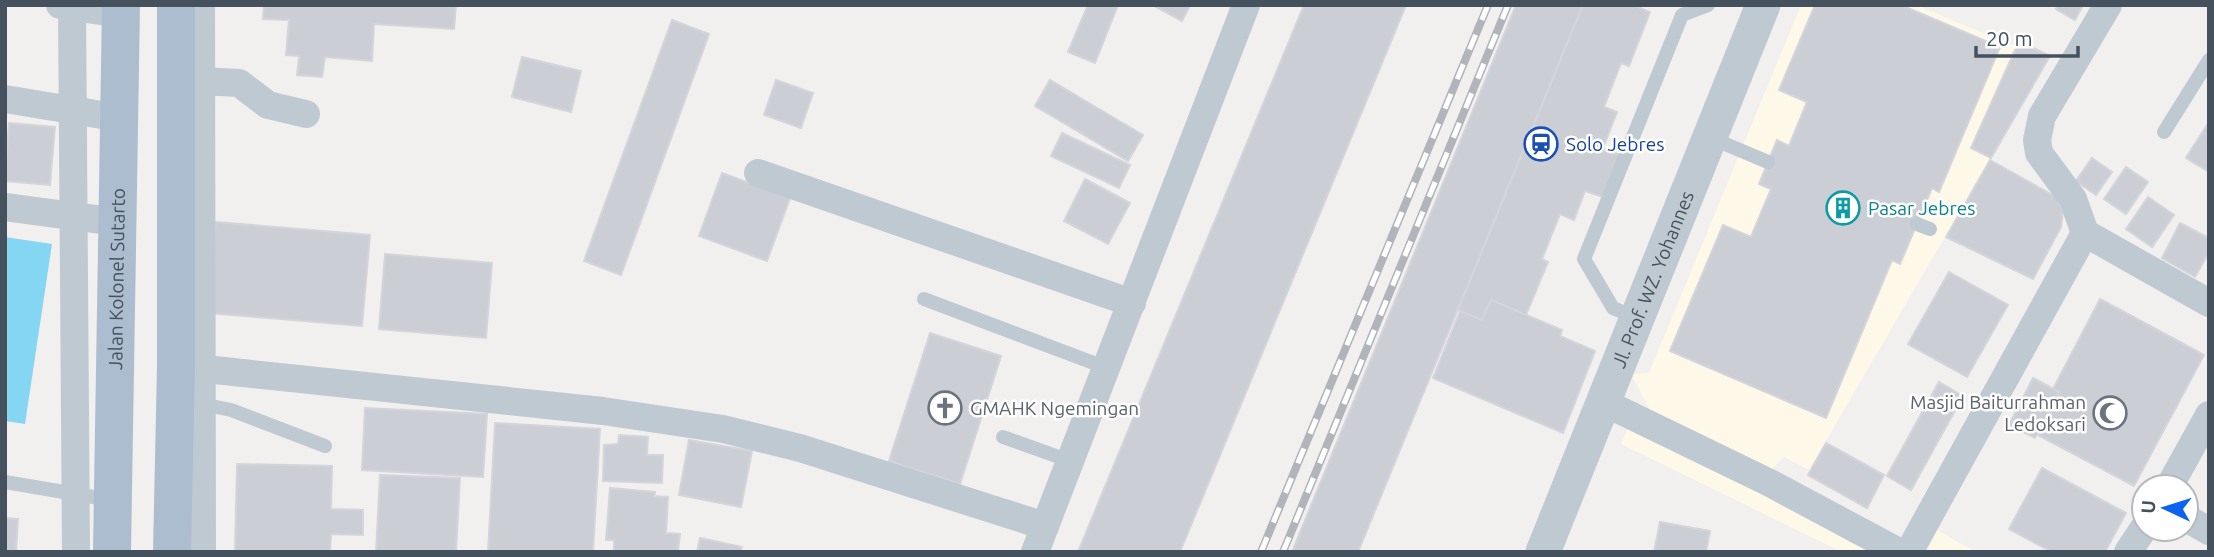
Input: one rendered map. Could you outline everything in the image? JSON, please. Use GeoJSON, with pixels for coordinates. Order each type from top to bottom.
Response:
{"type":"FeatureCollection","features":[{"type":"Feature","properties":{"kind":"main road"},"geometry":{"type":"LineString","coordinates":[[172,552],[189,384],[188,200],[176,5]]}},
{"type":"Feature","properties":{"kind":"main road","name":"Jalan Kolonel Sutarto"},"geometry":{"type":"LineString","coordinates":[[112,552],[95,497],[117,222],[121,10]]}},
{"type":"Feature","properties":{"kind":"street"},"geometry":{"type":"LineString","coordinates":[[188,200],[200,81],[201,5]]}},
{"type":"Feature","properties":{"kind":"street"},"geometry":{"type":"LineString","coordinates":[[1035,552],[1246,5]]}},
{"type":"Feature","properties":{"kind":"street"},"geometry":{"type":"LineString","coordinates":[[2108,5],[2042,116],[2037,140],[2039,153],[2073,199],[2085,233],[2209,303]]}},
{"type":"Feature","properties":{"kind":"street"},"geometry":{"type":"LineString","coordinates":[[76,552],[95,497],[72,215],[68,6],[121,10]]}},
{"type":"Feature","properties":{"kind":"street","name":"Jl. Prof. WZ. Yohannes"},"geometry":{"type":"LineString","coordinates":[[1543,552],[1711,138],[1758,7]]}},
{"type":"Feature","properties":{"kind":"street"},"geometry":{"type":"LineString","coordinates":[[200,81],[239,83],[268,105],[306,114]]}},
{"type":"Feature","properties":{"kind":"street"},"geometry":{"type":"LineString","coordinates":[[5,99],[120,118]]}},
{"type":"Feature","properties":{"kind":"street"},"geometry":{"type":"LineString","coordinates":[[758,173],[1132,303]]}},
{"type":"Feature","properties":{"kind":"street"},"geometry":{"type":"LineString","coordinates":[[5,207],[117,222]]}},
{"type":"Feature","properties":{"kind":"street"},"geometry":{"type":"LineString","coordinates":[[1909,552],[2085,233]]}},
{"type":"Feature","properties":{"kind":"street"},"geometry":{"type":"LineString","coordinates":[[202,552],[189,384],[603,411],[723,429],[800,448],[1045,526]]}},
{"type":"Feature","properties":{"kind":"street"},"geometry":{"type":"LineString","coordinates":[[1605,403],[1770,483],[1899,552]]}},
{"type":"Feature","properties":{"kind":"street"},"geometry":{"type":"LineString","coordinates":[[2177,473],[2209,415]]}},
{"type":"Feature","properties":{"kind":"lane"},"geometry":{"type":"LineString","coordinates":[[1639,319],[1613,309],[1584,259],[1682,15],[1708,5]]}},
{"type":"Feature","properties":{"kind":"lane"},"geometry":{"type":"LineString","coordinates":[[2164,132],[2209,60]]}},
{"type":"Feature","properties":{"kind":"lane"},"geometry":{"type":"LineString","coordinates":[[1711,138],[1768,162]]}},
{"type":"Feature","properties":{"kind":"lane"},"geometry":{"type":"LineString","coordinates":[[924,299],[1107,368]]}},
{"type":"Feature","properties":{"kind":"lane"},"geometry":{"type":"LineString","coordinates":[[189,384],[232,410],[325,446]]}},
{"type":"Feature","properties":{"kind":"lane"},"geometry":{"type":"LineString","coordinates":[[1003,437],[1070,461]]}},
{"type":"Feature","properties":{"kind":"lane"},"geometry":{"type":"LineString","coordinates":[[5,482],[95,497]]}},
{"type":"Feature","properties":{"kind":"shaded area","name":"Pasar Jebres"},"geometry":{"type":"Polygon","coordinates":[[[1801,5],[1916,5],[2017,47],[1971,147],[1991,158],[1809,470],[1784,457],[1771,470],[1651,412],[1631,374],[1649,373],[1801,5]]]}},
{"type":"Feature","properties":{"kind":"shaded area"},"geometry":{"type":"Polygon","coordinates":[[[1628,427],[1876,552],[1842,552],[1621,444],[1628,427]]]}},
{"type":"Feature","properties":{"kind":"shaded area"},"geometry":{"type":"Polygon","coordinates":[[[1937,530],[1976,552],[1927,552],[1937,530]]]}},
{"type":"Feature","properties":{"kind":"water"},"geometry":{"type":"Polygon","coordinates":[[[5,237],[52,244],[25,424],[5,421],[5,237]]]}},
{"type":"Feature","properties":{"kind":"building"},"geometry":{"type":"Polygon","coordinates":[[[264,5],[456,5],[454,29],[374,24],[372,61],[325,57],[322,77],[297,75],[299,56],[286,55],[289,20],[263,19],[264,5]]]}},
{"type":"Feature","properties":{"kind":"building"},"geometry":{"type":"Polygon","coordinates":[[[1088,5],[1118,5],[1095,63],[1068,52],[1088,5]]]}},
{"type":"Feature","properties":{"kind":"building"},"geometry":{"type":"Polygon","coordinates":[[[1153,5],[1190,5],[1182,21],[1153,5]]]}},
{"type":"Feature","properties":{"kind":"building"},"geometry":{"type":"Polygon","coordinates":[[[1304,5],[1406,5],[1180,552],[1078,552],[1304,5]]]}},
{"type":"Feature","properties":{"kind":"building"},"geometry":{"type":"Polygon","coordinates":[[[1516,5],[1583,5],[1358,552],[1292,552],[1516,5]]]}},
{"type":"Feature","properties":{"kind":"building"},"geometry":{"type":"Polygon","coordinates":[[[1583,5],[1633,5],[1650,12],[1629,66],[1621,63],[1604,107],[1617,112],[1603,148],[1620,155],[1603,197],[1585,191],[1574,220],[1560,214],[1542,259],[1548,262],[1526,315],[1491,300],[1482,320],[1458,310],[1583,5]]]}},
{"type":"Feature","properties":{"kind":"building","name":"Pasar Jebres"},"geometry":{"type":"Polygon","coordinates":[[[1815,5],[1901,5],[2000,47],[1939,192],[1932,188],[1900,264],[1892,260],[1826,418],[1670,351],[1723,225],[1751,237],[1771,189],[1759,184],[1777,140],[1789,146],[1807,102],[1779,90],[1815,5]]]}},
{"type":"Feature","properties":{"kind":"building"},"geometry":{"type":"Polygon","coordinates":[[[2058,5],[2083,5],[2075,20],[2056,9],[2058,5]]]}},
{"type":"Feature","properties":{"kind":"building"},"geometry":{"type":"Polygon","coordinates":[[[672,20],[709,34],[621,275],[584,261],[672,20]]]}},
{"type":"Feature","properties":{"kind":"building"},"geometry":{"type":"Polygon","coordinates":[[[2019,41],[2050,56],[1991,158],[1971,148],[2019,41]]]}},
{"type":"Feature","properties":{"kind":"building"},"geometry":{"type":"Polygon","coordinates":[[[522,57],[581,71],[571,112],[512,97],[522,57]]]}},
{"type":"Feature","properties":{"kind":"building"},"geometry":{"type":"Polygon","coordinates":[[[776,80],[813,93],[801,128],[764,115],[776,80]]]}},
{"type":"Feature","properties":{"kind":"building"},"geometry":{"type":"Polygon","coordinates":[[[1050,80],[1143,135],[1128,161],[1035,106],[1050,80]]]}},
{"type":"Feature","properties":{"kind":"building"},"geometry":{"type":"Polygon","coordinates":[[[2209,122],[2209,172],[2186,158],[2209,122]]]}},
{"type":"Feature","properties":{"kind":"building"},"geometry":{"type":"Polygon","coordinates":[[[9,123],[55,127],[50,185],[5,181],[9,123]]]}},
{"type":"Feature","properties":{"kind":"building"},"geometry":{"type":"Polygon","coordinates":[[[1062,133],[1130,165],[1119,188],[1051,156],[1062,133]]]}},
{"type":"Feature","properties":{"kind":"building"},"geometry":{"type":"Polygon","coordinates":[[[2092,158],[2112,172],[2096,195],[2076,181],[2092,158]]]}},
{"type":"Feature","properties":{"kind":"building"},"geometry":{"type":"Polygon","coordinates":[[[1990,160],[2056,197],[2063,211],[2061,227],[2033,279],[1946,237],[1990,160]]]}},
{"type":"Feature","properties":{"kind":"building"},"geometry":{"type":"Polygon","coordinates":[[[2126,167],[2148,182],[2126,214],[2104,199],[2126,167]]]}},
{"type":"Feature","properties":{"kind":"building"},"geometry":{"type":"Polygon","coordinates":[[[722,173],[790,198],[767,261],[699,236],[722,173]]]}},
{"type":"Feature","properties":{"kind":"building"},"geometry":{"type":"Polygon","coordinates":[[[1085,179],[1130,203],[1108,244],[1064,221],[1085,179]]]}},
{"type":"Feature","properties":{"kind":"building"},"geometry":{"type":"Polygon","coordinates":[[[2148,197],[2174,215],[2152,247],[2126,229],[2148,197]]]}},
{"type":"Feature","properties":{"kind":"building"},"geometry":{"type":"Polygon","coordinates":[[[216,222],[370,235],[362,326],[209,313],[216,222]]]}},
{"type":"Feature","properties":{"kind":"building"},"geometry":{"type":"Polygon","coordinates":[[[2180,223],[2209,238],[2209,252],[2195,277],[2162,258],[2180,223]]]}},
{"type":"Feature","properties":{"kind":"building"},"geometry":{"type":"Polygon","coordinates":[[[385,254],[492,263],[486,338],[379,329],[385,254]]]}},
{"type":"Feature","properties":{"kind":"building"},"geometry":{"type":"Polygon","coordinates":[[[1949,272],[2008,305],[1967,377],[1908,344],[1949,272]]]}},
{"type":"Feature","properties":{"kind":"building","name":"Masjid Baiturrahman Ledoksari"},"geometry":{"type":"Polygon","coordinates":[[[2100,299],[2204,355],[2141,473],[2130,473],[2130,484],[2036,434],[2059,392],[2053,389],[2100,299]]]}},
{"type":"Feature","properties":{"kind":"building"},"geometry":{"type":"Polygon","coordinates":[[[1491,300],[1562,330],[1560,336],[1595,351],[1563,433],[1433,378],[1460,311],[1482,320],[1491,300]]]}},
{"type":"Feature","properties":{"kind":"building","name":"GMAHK Ngemingan"},"geometry":{"type":"Polygon","coordinates":[[[930,333],[1001,356],[960,484],[889,461],[930,333]]]}},
{"type":"Feature","properties":{"kind":"building"},"geometry":{"type":"Polygon","coordinates":[[[2033,378],[2059,392],[2035,438],[2009,425],[2033,378]]]}},
{"type":"Feature","properties":{"kind":"building"},"geometry":{"type":"Polygon","coordinates":[[[1939,382],[1963,396],[1911,490],[1887,476],[1939,382]]]}},
{"type":"Feature","properties":{"kind":"building"},"geometry":{"type":"Polygon","coordinates":[[[365,408],[487,414],[483,477],[362,470],[365,408]]]}},
{"type":"Feature","properties":{"kind":"building"},"geometry":{"type":"Polygon","coordinates":[[[495,423],[600,429],[593,552],[488,552],[495,423]]]}},
{"type":"Feature","properties":{"kind":"building"},"geometry":{"type":"Polygon","coordinates":[[[619,435],[648,437],[647,455],[663,455],[662,483],[603,481],[604,445],[618,444],[619,435]]]}},
{"type":"Feature","properties":{"kind":"building"},"geometry":{"type":"Polygon","coordinates":[[[689,440],[752,451],[741,507],[679,495],[689,440]]]}},
{"type":"Feature","properties":{"kind":"building"},"geometry":{"type":"Polygon","coordinates":[[[1826,443],[1884,475],[1867,508],[1808,475],[1826,443]]]}},
{"type":"Feature","properties":{"kind":"building"},"geometry":{"type":"Polygon","coordinates":[[[237,464],[332,466],[331,509],[363,510],[363,535],[331,534],[330,552],[235,552],[237,464]]]}},
{"type":"Feature","properties":{"kind":"building"},"geometry":{"type":"Polygon","coordinates":[[[2042,468],[2126,513],[2105,552],[2052,552],[2009,529],[2042,468]]]}},
{"type":"Feature","properties":{"kind":"building"},"geometry":{"type":"Polygon","coordinates":[[[380,475],[460,478],[456,552],[376,552],[380,475]]]}},
{"type":"Feature","properties":{"kind":"building"},"geometry":{"type":"Polygon","coordinates":[[[610,488],[655,492],[654,496],[668,497],[666,533],[680,534],[678,552],[614,552],[614,540],[606,540],[610,488]]]}},
{"type":"Feature","properties":{"kind":"building"},"geometry":{"type":"Polygon","coordinates":[[[5,518],[18,519],[16,552],[5,552],[5,518]]]}},
{"type":"Feature","properties":{"kind":"building"},"geometry":{"type":"Polygon","coordinates":[[[1660,522],[1710,531],[1706,552],[1654,552],[1660,522]]]}},
{"type":"Feature","properties":{"kind":"building"},"geometry":{"type":"Polygon","coordinates":[[[700,538],[742,547],[740,552],[697,552],[700,538]]]}},
{"type":"Feature","properties":{"kind":"railway"},"geometry":{"type":"LineString","coordinates":[[1261,552],[1488,5]]}},
{"type":"Feature","properties":{"kind":"railway"},"geometry":{"type":"LineString","coordinates":[[1283,552],[1508,5]]}},
{"type":"Feature","properties":{"kind":"place","name":"Solo Jebres"},"geometry":{"type":"Point","coordinates":[1541,144]}},
{"type":"Feature","properties":{"kind":"place","name":"Pasar Jebres"},"geometry":{"type":"Point","coordinates":[1843,208]}},
{"type":"Feature","properties":{"kind":"place","name":"GMAHK Ngemingan"},"geometry":{"type":"Point","coordinates":[945,408]}},
{"type":"Feature","properties":{"kind":"place","name":"Masjid Baiturrahman Ledoksari"},"geometry":{"type":"Point","coordinates":[2110,413]}}]}
